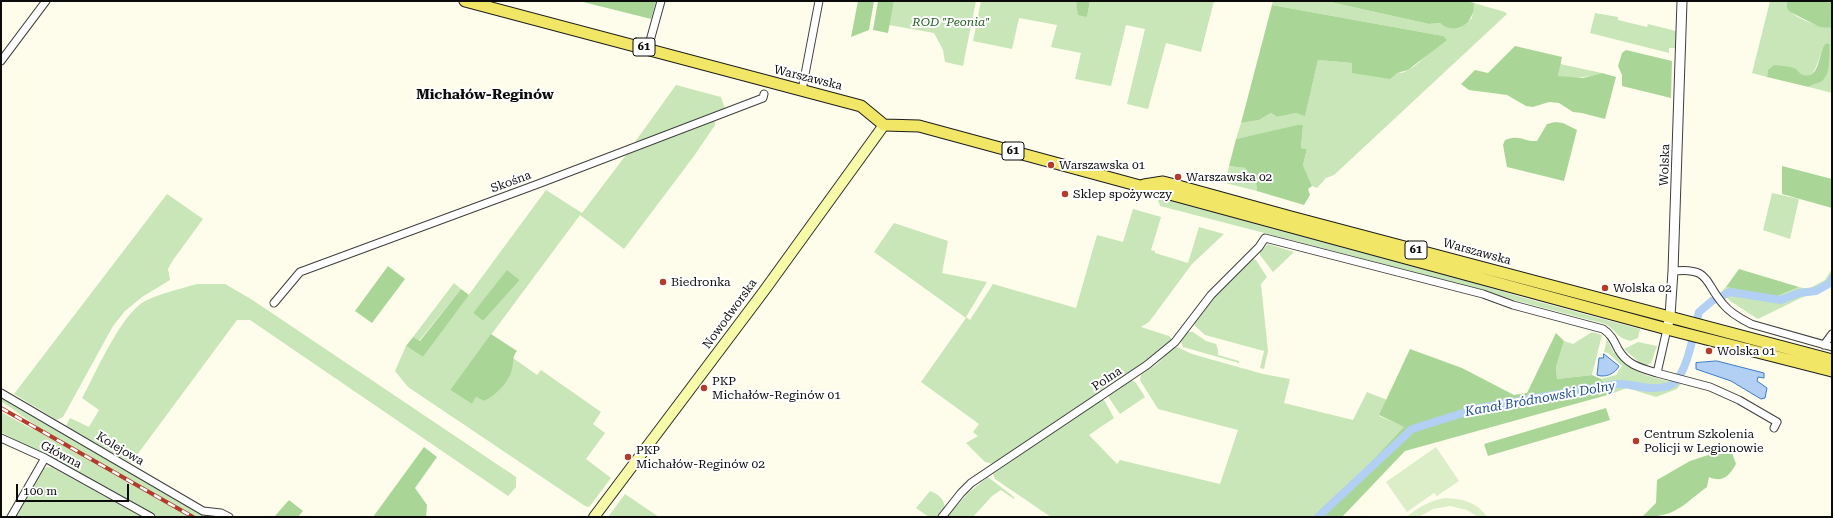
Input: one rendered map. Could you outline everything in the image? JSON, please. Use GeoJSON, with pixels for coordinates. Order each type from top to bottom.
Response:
{"type":"FeatureCollection","features":[{"type":"Feature","properties":{"kind":"main road","name":"Warszawska"},"geometry":{"type":"LineString","coordinates":[[465,1],[648,48],[861,106],[884,125],[919,126],[1683,334],[1804,358]]}},
{"type":"Feature","properties":{"kind":"main road","name":"Nowodworska"},"geometry":{"type":"LineString","coordinates":[[594,517],[764,291],[884,125]]}},
{"type":"Feature","properties":{"kind":"main road","name":"Warszawska"},"geometry":{"type":"LineString","coordinates":[[1140,186],[1163,182],[1171,184],[1298,219],[1685,320],[1804,358]]}},
{"type":"Feature","properties":{"kind":"main road","name":"61"},"geometry":{"type":"LineString","coordinates":[[1804,358],[1832,360]]}},
{"type":"Feature","properties":{"kind":"main road","name":"61"},"geometry":{"type":"LineString","coordinates":[[1804,358],[1832,370]]}},
{"type":"Feature","properties":{"kind":"street"},"geometry":{"type":"LineString","coordinates":[[1,61],[46,1]]}},
{"type":"Feature","properties":{"kind":"street"},"geometry":{"type":"LineString","coordinates":[[648,48],[662,1]]}},
{"type":"Feature","properties":{"kind":"street"},"geometry":{"type":"LineString","coordinates":[[802,90],[819,1]]}},
{"type":"Feature","properties":{"kind":"street","name":"Wolska"},"geometry":{"type":"LineString","coordinates":[[1667,329],[1670,316],[1673,271],[1682,1]]}},
{"type":"Feature","properties":{"kind":"street","name":"Skośna"},"geometry":{"type":"LineString","coordinates":[[274,303],[300,272],[763,98],[764,94]]}},
{"type":"Feature","properties":{"kind":"street","name":"Polna"},"geometry":{"type":"LineString","coordinates":[[942,517],[961,492],[971,483],[1147,365],[1168,349],[1181,335],[1218,287],[1259,248],[1265,238],[1482,294],[1512,305],[1603,329],[1612,336],[1622,355],[1630,363],[1657,373]]}},
{"type":"Feature","properties":{"kind":"street"},"geometry":{"type":"LineString","coordinates":[[1673,271],[1690,270],[1698,272],[1706,278],[1723,305],[1741,319],[1751,324],[1832,347]]}},
{"type":"Feature","properties":{"kind":"street"},"geometry":{"type":"LineString","coordinates":[[1667,329],[1657,373],[1710,387],[1739,400],[1775,425]]}},
{"type":"Feature","properties":{"kind":"street"},"geometry":{"type":"LineString","coordinates":[[1824,345],[1832,334]]}},
{"type":"Feature","properties":{"kind":"street","name":"Kolejowa"},"geometry":{"type":"LineString","coordinates":[[1,393],[203,511],[221,512],[229,517]]}},
{"type":"Feature","properties":{"kind":"street","name":"Główna"},"geometry":{"type":"LineString","coordinates":[[1,438],[44,458],[151,517]]}},
{"type":"Feature","properties":{"kind":"street"},"geometry":{"type":"LineString","coordinates":[[11,517],[44,458]]}},
{"type":"Feature","properties":{"kind":"green space"},"geometry":{"type":"Polygon","coordinates":[[[579,1],[656,1],[651,19],[579,1]]]}},
{"type":"Feature","properties":{"kind":"green space"},"geometry":{"type":"Polygon","coordinates":[[[858,1],[874,1],[869,30],[851,37],[858,1]]]}},
{"type":"Feature","properties":{"kind":"green space"},"geometry":{"type":"Polygon","coordinates":[[[878,1],[894,1],[888,33],[873,30],[878,1]]]}},
{"type":"Feature","properties":{"kind":"green space","name":"ROD \"Peonia\""},"geometry":{"type":"Polygon","coordinates":[[[894,1],[976,1],[963,66],[945,62],[943,50],[934,33],[889,25],[894,1]]]}},
{"type":"Feature","properties":{"kind":"green space"},"geometry":{"type":"Polygon","coordinates":[[[981,1],[1076,1],[1076,4],[1087,17],[1090,1],[1214,1],[1201,52],[1166,43],[1148,109],[1127,104],[1145,29],[1126,25],[1111,86],[1075,79],[1081,53],[1051,47],[1057,25],[1019,18],[1012,49],[973,41],[981,1]]]}},
{"type":"Feature","properties":{"kind":"green space"},"geometry":{"type":"Polygon","coordinates":[[[1076,1],[1090,1],[1087,17],[1078,15],[1076,1]]]}},
{"type":"Feature","properties":{"kind":"green space"},"geometry":{"type":"Polygon","coordinates":[[[1273,1],[1326,1],[1429,24],[1437,23],[1461,27],[1472,18],[1474,3],[1505,12],[1507,14],[1334,175],[1326,178],[1317,188],[1312,186],[1303,165],[1307,149],[1301,148],[1303,125],[1236,139],[1241,123],[1259,120],[1271,113],[1277,117],[1296,113],[1305,115],[1318,60],[1352,63],[1402,73],[1419,62],[1443,36],[1272,5],[1273,1]]]}},
{"type":"Feature","properties":{"kind":"green space"},"geometry":{"type":"Polygon","coordinates":[[[1326,1],[1467,1],[1474,3],[1474,9],[1467,23],[1458,28],[1452,28],[1446,27],[1439,23],[1429,24],[1326,1]]]}},
{"type":"Feature","properties":{"kind":"green space"},"geometry":{"type":"Polygon","coordinates":[[[1770,1],[1787,1],[1789,10],[1802,19],[1832,28],[1832,93],[1809,87],[1813,83],[1818,82],[1828,68],[1830,44],[1826,43],[1813,73],[1809,76],[1803,76],[1797,70],[1768,70],[1767,77],[1752,73],[1770,1]]]}},
{"type":"Feature","properties":{"kind":"green space"},"geometry":{"type":"Polygon","coordinates":[[[1787,1],[1832,1],[1832,28],[1820,27],[1790,12],[1787,8],[1787,1]]]}},
{"type":"Feature","properties":{"kind":"green space"},"geometry":{"type":"Polygon","coordinates":[[[1272,5],[1443,36],[1447,40],[1408,70],[1397,73],[1390,79],[1352,73],[1352,63],[1318,60],[1305,116],[1296,113],[1277,117],[1271,113],[1259,120],[1241,123],[1272,5]]]}},
{"type":"Feature","properties":{"kind":"green space"},"geometry":{"type":"Polygon","coordinates":[[[1595,13],[1618,17],[1618,20],[1647,27],[1648,24],[1676,31],[1675,48],[1669,48],[1669,53],[1590,33],[1595,13]]]}},
{"type":"Feature","properties":{"kind":"green space"},"geometry":{"type":"Polygon","coordinates":[[[1826,43],[1830,44],[1829,63],[1826,77],[1821,81],[1809,87],[1767,77],[1768,70],[1774,65],[1794,68],[1803,75],[1813,73],[1826,43]]]}},
{"type":"Feature","properties":{"kind":"green space"},"geometry":{"type":"Polygon","coordinates":[[[1515,46],[1562,57],[1558,76],[1583,78],[1602,73],[1616,77],[1605,119],[1573,112],[1559,103],[1549,102],[1533,107],[1526,106],[1507,95],[1469,90],[1461,84],[1475,70],[1488,73],[1515,46]]]}},
{"type":"Feature","properties":{"kind":"green space"},"geometry":{"type":"Polygon","coordinates":[[[1626,50],[1672,61],[1671,98],[1622,86],[1622,75],[1618,66],[1622,53],[1626,50]]]}},
{"type":"Feature","properties":{"kind":"green space"},"geometry":{"type":"Polygon","coordinates":[[[1560,64],[1602,73],[1575,78],[1558,76],[1560,64]]]}},
{"type":"Feature","properties":{"kind":"green space"},"geometry":{"type":"Polygon","coordinates":[[[676,85],[721,97],[725,109],[632,146],[676,85]]]}},
{"type":"Feature","properties":{"kind":"green space"},"geometry":{"type":"Polygon","coordinates":[[[715,121],[715,125],[694,156],[624,249],[580,215],[450,390],[472,404],[476,397],[484,401],[490,398],[504,384],[510,372],[513,358],[537,375],[541,370],[601,412],[593,424],[605,433],[586,459],[611,478],[589,507],[585,506],[408,387],[395,371],[406,346],[423,357],[546,190],[582,213],[626,155],[715,121]],[[508,271],[473,313],[483,321],[520,280],[508,271]]]}},
{"type":"Feature","properties":{"kind":"green space"},"geometry":{"type":"Polygon","coordinates":[[[1555,122],[1563,123],[1577,130],[1564,181],[1507,167],[1503,145],[1505,140],[1510,138],[1518,138],[1537,141],[1547,124],[1555,122]]]}},
{"type":"Feature","properties":{"kind":"green space"},"geometry":{"type":"Polygon","coordinates":[[[1303,125],[1301,148],[1307,149],[1303,165],[1312,186],[1308,189],[1310,195],[1304,205],[1257,191],[1256,182],[1245,168],[1229,166],[1236,139],[1303,125]]]}},
{"type":"Feature","properties":{"kind":"green space"},"geometry":{"type":"Polygon","coordinates":[[[1229,166],[1245,168],[1256,182],[1257,191],[1225,183],[1229,166]]]}},
{"type":"Feature","properties":{"kind":"green space"},"geometry":{"type":"Polygon","coordinates":[[[1782,166],[1832,179],[1832,208],[1782,194],[1782,166]]]}},
{"type":"Feature","properties":{"kind":"green space"},"geometry":{"type":"Polygon","coordinates":[[[1772,193],[1799,199],[1790,239],[1763,230],[1772,193]]]}},
{"type":"Feature","properties":{"kind":"green space"},"geometry":{"type":"Polygon","coordinates":[[[167,194],[203,219],[168,269],[170,280],[142,297],[125,311],[113,326],[63,417],[57,420],[14,394],[167,194]]]}},
{"type":"Feature","properties":{"kind":"green space"},"geometry":{"type":"Polygon","coordinates":[[[1157,197],[1640,329],[1638,338],[1630,341],[1618,335],[1605,324],[1510,299],[1484,290],[1160,206],[1157,197]]]}},
{"type":"Feature","properties":{"kind":"green space"},"geometry":{"type":"Polygon","coordinates":[[[1133,209],[1161,217],[1151,250],[1155,251],[1155,253],[1188,263],[1199,227],[1224,234],[1192,264],[1149,322],[1141,327],[1169,336],[1172,339],[1139,366],[993,464],[985,462],[966,443],[978,436],[973,432],[979,424],[921,382],[966,318],[874,252],[894,223],[948,241],[942,273],[987,282],[966,317],[970,320],[993,284],[1076,308],[1097,235],[1123,242],[1133,209]]]}},
{"type":"Feature","properties":{"kind":"green space"},"geometry":{"type":"Polygon","coordinates":[[[1268,244],[1294,252],[1273,272],[1260,255],[1260,252],[1268,244]]]}},
{"type":"Feature","properties":{"kind":"green space"},"geometry":{"type":"Polygon","coordinates":[[[1253,259],[1256,260],[1267,277],[1261,284],[1268,351],[1264,369],[1260,368],[1264,351],[1205,335],[1195,326],[1194,323],[1218,292],[1253,259]]]}},
{"type":"Feature","properties":{"kind":"green space"},"geometry":{"type":"Polygon","coordinates":[[[388,266],[405,279],[372,323],[355,311],[388,266]]]}},
{"type":"Feature","properties":{"kind":"green space"},"geometry":{"type":"Polygon","coordinates":[[[1739,269],[1799,287],[1775,297],[1726,287],[1739,269]]]}},
{"type":"Feature","properties":{"kind":"green space"},"geometry":{"type":"Polygon","coordinates":[[[1832,269],[1832,283],[1824,291],[1811,295],[1809,294],[1758,319],[1730,301],[1722,291],[1726,287],[1775,297],[1799,287],[1808,289],[1825,280],[1832,269]]]}},
{"type":"Feature","properties":{"kind":"green space"},"geometry":{"type":"Polygon","coordinates":[[[507,270],[520,280],[483,321],[473,313],[507,270]]]}},
{"type":"Feature","properties":{"kind":"green space"},"geometry":{"type":"Polygon","coordinates":[[[454,283],[461,289],[419,341],[413,337],[454,283]]]}},
{"type":"Feature","properties":{"kind":"green space"},"geometry":{"type":"Polygon","coordinates":[[[197,284],[225,284],[251,299],[516,477],[516,487],[508,496],[250,320],[237,320],[131,463],[66,426],[70,418],[89,427],[99,410],[82,398],[109,345],[136,308],[145,301],[157,296],[197,284]]]}},
{"type":"Feature","properties":{"kind":"green space"},"geometry":{"type":"Polygon","coordinates":[[[461,289],[469,295],[423,357],[406,346],[413,337],[420,341],[461,289]]]}},
{"type":"Feature","properties":{"kind":"green space"},"geometry":{"type":"Polygon","coordinates":[[[1188,332],[1193,332],[1206,341],[1216,344],[1218,355],[1239,361],[1239,363],[1183,347],[1180,340],[1188,332]]]}},
{"type":"Feature","properties":{"kind":"green space"},"geometry":{"type":"Polygon","coordinates":[[[1592,332],[1602,335],[1592,375],[1557,379],[1556,367],[1564,341],[1573,344],[1592,332]]]}},
{"type":"Feature","properties":{"kind":"green space"},"geometry":{"type":"Polygon","coordinates":[[[1556,333],[1564,341],[1556,367],[1557,379],[1592,375],[1601,379],[1611,394],[1405,451],[1342,517],[1312,517],[1361,473],[1404,427],[1379,415],[1410,349],[1462,368],[1514,395],[1527,393],[1556,333]]]}},
{"type":"Feature","properties":{"kind":"green space"},"geometry":{"type":"Polygon","coordinates":[[[491,334],[517,351],[515,353],[513,366],[508,379],[493,396],[484,401],[476,397],[472,404],[450,390],[491,334]]]}},
{"type":"Feature","properties":{"kind":"green space"},"geometry":{"type":"Polygon","coordinates":[[[1607,339],[1614,353],[1616,352],[1628,366],[1636,371],[1681,384],[1677,389],[1656,397],[1627,388],[1611,394],[1601,379],[1616,375],[1622,366],[1608,353],[1604,352],[1607,339]]]}},
{"type":"Feature","properties":{"kind":"green space"},"geometry":{"type":"Polygon","coordinates":[[[1638,342],[1657,346],[1651,363],[1647,365],[1639,362],[1624,349],[1638,342]]]}},
{"type":"Feature","properties":{"kind":"green space"},"geometry":{"type":"Polygon","coordinates":[[[1175,346],[1192,354],[1263,374],[1290,379],[1284,403],[1353,420],[1367,392],[1387,400],[1379,416],[1405,427],[1361,473],[1312,517],[1051,517],[995,479],[993,474],[1100,400],[1104,400],[1114,418],[1089,435],[1117,464],[1120,460],[1220,484],[1238,430],[1158,409],[1140,380],[1141,375],[1157,364],[1175,346]]]}},
{"type":"Feature","properties":{"kind":"green space"},"geometry":{"type":"Polygon","coordinates":[[[1131,380],[1136,383],[1145,397],[1120,414],[1109,398],[1109,394],[1131,380]]]}},
{"type":"Feature","properties":{"kind":"green space"},"geometry":{"type":"Polygon","coordinates":[[[1,395],[209,517],[158,517],[1,432],[1,412],[32,429],[35,425],[1,401],[1,395]]]}},
{"type":"Feature","properties":{"kind":"green space"},"geometry":{"type":"Polygon","coordinates":[[[1606,408],[1610,420],[1488,456],[1484,444],[1606,408]]]}},
{"type":"Feature","properties":{"kind":"green space"},"geometry":{"type":"Polygon","coordinates":[[[424,447],[437,457],[415,488],[427,505],[426,517],[373,517],[424,447]]]}},
{"type":"Feature","properties":{"kind":"green space"},"geometry":{"type":"Polygon","coordinates":[[[1436,447],[1459,481],[1437,496],[1434,493],[1407,512],[1386,482],[1436,447]]]}},
{"type":"Feature","properties":{"kind":"green space"},"geometry":{"type":"Polygon","coordinates":[[[1714,453],[1732,453],[1736,464],[1728,475],[1722,479],[1714,479],[1709,477],[1707,487],[1678,509],[1663,515],[1642,517],[1656,503],[1657,480],[1690,461],[1714,453]]]}},
{"type":"Feature","properties":{"kind":"green space"},"geometry":{"type":"Polygon","coordinates":[[[51,467],[142,517],[16,517],[43,468],[51,467]]]}},
{"type":"Feature","properties":{"kind":"green space"},"geometry":{"type":"Polygon","coordinates":[[[988,477],[1014,497],[1014,499],[1001,490],[992,496],[973,517],[947,517],[968,493],[988,477]]]}},
{"type":"Feature","properties":{"kind":"green space"},"geometry":{"type":"Polygon","coordinates":[[[930,491],[940,497],[945,508],[937,517],[929,517],[916,508],[930,491]]]}},
{"type":"Feature","properties":{"kind":"green space"},"geometry":{"type":"Polygon","coordinates":[[[625,494],[659,517],[608,517],[625,494]]]}},
{"type":"Feature","properties":{"kind":"green space"},"geometry":{"type":"Polygon","coordinates":[[[1445,498],[1469,502],[1479,508],[1487,517],[1478,517],[1467,510],[1450,506],[1433,509],[1419,517],[1406,517],[1424,505],[1445,498]]]}},
{"type":"Feature","properties":{"kind":"green space"},"geometry":{"type":"Polygon","coordinates":[[[289,500],[303,511],[298,517],[274,517],[289,500]]]}},
{"type":"Feature","properties":{"kind":"water"},"geometry":{"type":"Polygon","coordinates":[[[1604,354],[1619,366],[1612,373],[1606,376],[1600,376],[1597,375],[1599,358],[1603,358],[1604,354]]]}},
{"type":"Feature","properties":{"kind":"water"},"geometry":{"type":"Polygon","coordinates":[[[1717,361],[1764,373],[1764,378],[1758,377],[1757,381],[1767,388],[1765,398],[1761,399],[1731,381],[1696,369],[1696,363],[1717,361]]]}},
{"type":"Feature","properties":{"kind":"waterway","name":"Kanał Bródnowski Dolny"},"geometry":{"type":"LineString","coordinates":[[1318,517],[1412,429],[1479,408],[1616,384],[1663,388],[1673,384],[1683,370],[1690,350],[1699,312],[1712,301],[1730,292],[1781,300],[1799,293],[1816,291],[1830,283],[1832,279]]}},
{"type":"Feature","properties":{"kind":"railway"},"geometry":{"type":"LineString","coordinates":[[1,408],[193,517]]}},
{"type":"Feature","properties":{"kind":"place","name":"Warszawska 01"},"geometry":{"type":"Point","coordinates":[1051,165]}},
{"type":"Feature","properties":{"kind":"place","name":"Warszawska 02"},"geometry":{"type":"Point","coordinates":[1178,177]}},
{"type":"Feature","properties":{"kind":"place","name":"Sklep spożywczy"},"geometry":{"type":"Point","coordinates":[1065,194]}},
{"type":"Feature","properties":{"kind":"place","name":"Biedronka"},"geometry":{"type":"Point","coordinates":[663,282]}},
{"type":"Feature","properties":{"kind":"place","name":"Wolska 02"},"geometry":{"type":"Point","coordinates":[1605,288]}},
{"type":"Feature","properties":{"kind":"place","name":"Wolska 01"},"geometry":{"type":"Point","coordinates":[1709,351]}},
{"type":"Feature","properties":{"kind":"place","name":"PKP Michałów-Reginów 01"},"geometry":{"type":"Point","coordinates":[704,388]}},
{"type":"Feature","properties":{"kind":"place","name":"Centrum Szkolenia Policji w Legionowie"},"geometry":{"type":"Point","coordinates":[1636,441]}},
{"type":"Feature","properties":{"kind":"place","name":"PKP Michałów-Reginów 02"},"geometry":{"type":"Point","coordinates":[628,457]}},
{"type":"Feature","properties":{"kind":"district","name":"Michałów-Reginów"},"geometry":{"type":"Point","coordinates":[485,95]}}]}
